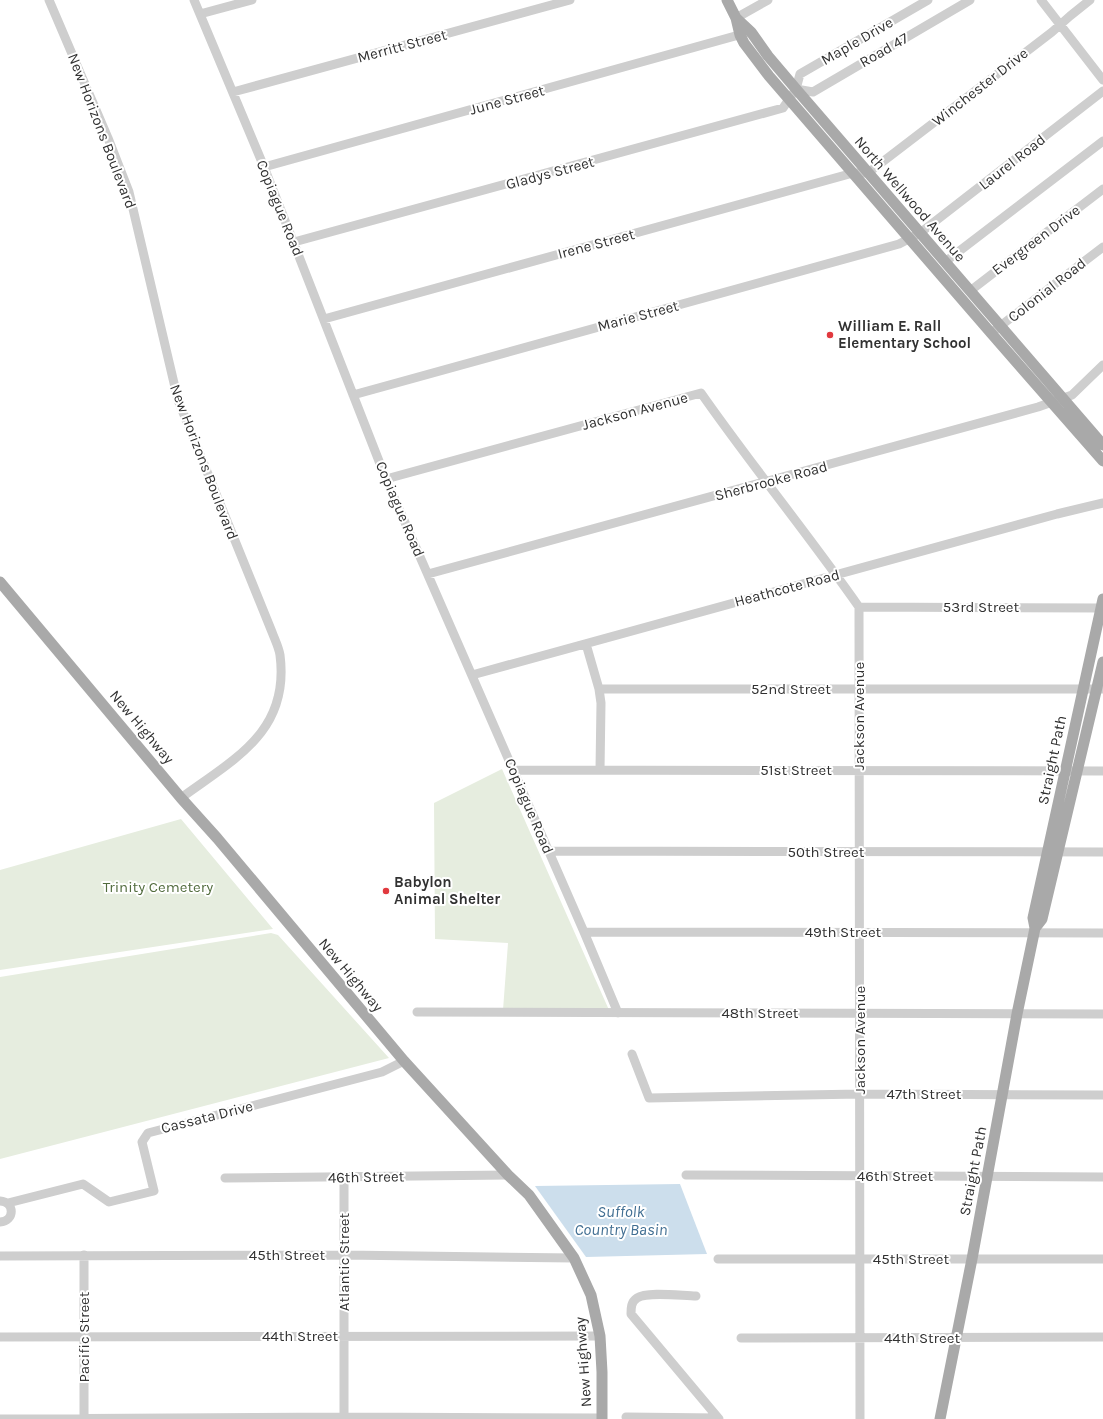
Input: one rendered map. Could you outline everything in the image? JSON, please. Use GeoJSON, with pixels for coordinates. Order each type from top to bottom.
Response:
{"type":"FeatureCollection","features":[{"type":"Feature","properties":{"kind":"main road","name":"North Wellwood Avenue"},"geometry":{"type":"LineString","coordinates":[[728,0],[736,18],[740,35],[753,56],[789,100],[990,333],[1103,461]]}},
{"type":"Feature","properties":{"kind":"main road","name":"North Wellwood Avenue"},"geometry":{"type":"LineString","coordinates":[[736,18],[751,32],[768,56],[796,89],[1103,445]]}},
{"type":"Feature","properties":{"kind":"main road","name":"New Highway"},"geometry":{"type":"LineString","coordinates":[[0,582],[404,1061],[528,1195],[574,1258],[591,1295],[600,1336],[602,1419]]}},
{"type":"Feature","properties":{"kind":"main road","name":"Straight Path"},"geometry":{"type":"LineString","coordinates":[[940,1419],[972,1259],[1017,1014],[1035,930],[1042,919],[1065,772],[1102,605]]}},
{"type":"Feature","properties":{"kind":"main road","name":"Straight Path"},"geometry":{"type":"LineString","coordinates":[[1053,852],[1100,689],[1103,662]]}},
{"type":"Feature","properties":{"kind":"street","name":"New Horizons Boulevard"},"geometry":{"type":"LineString","coordinates":[[50,0],[129,192],[178,400],[280,654],[282,678],[279,697],[272,716],[262,733],[241,754],[181,798]]}},
{"type":"Feature","properties":{"kind":"street","name":"Copiague Road"},"geometry":{"type":"LineString","coordinates":[[194,0],[264,167],[386,479],[618,1012]]}},
{"type":"Feature","properties":{"kind":"street"},"geometry":{"type":"LineString","coordinates":[[200,14],[252,0]]}},
{"type":"Feature","properties":{"kind":"street","name":"Merritt Street"},"geometry":{"type":"LineString","coordinates":[[233,92],[570,0]]}},
{"type":"Feature","properties":{"kind":"street"},"geometry":{"type":"LineString","coordinates":[[736,18],[768,0]]}},
{"type":"Feature","properties":{"kind":"street","name":"Maple Drive"},"geometry":{"type":"LineString","coordinates":[[796,89],[800,74],[928,0]]}},
{"type":"Feature","properties":{"kind":"street","name":"Road 47"},"geometry":{"type":"LineString","coordinates":[[796,89],[813,92],[970,0]]}},
{"type":"Feature","properties":{"kind":"street"},"geometry":{"type":"LineString","coordinates":[[1041,0],[1103,80]]}},
{"type":"Feature","properties":{"kind":"street","name":"Winchester Drive"},"geometry":{"type":"LineString","coordinates":[[868,172],[878,166],[1052,32],[1090,0]]}},
{"type":"Feature","properties":{"kind":"street","name":"June Street"},"geometry":{"type":"LineString","coordinates":[[264,167],[751,32]]}},
{"type":"Feature","properties":{"kind":"street","name":"Gladys Street"},"geometry":{"type":"LineString","coordinates":[[294,242],[783,108],[796,89]]}},
{"type":"Feature","properties":{"kind":"street","name":"Laurel Road"},"geometry":{"type":"LineString","coordinates":[[920,233],[1103,91]]}},
{"type":"Feature","properties":{"kind":"street"},"geometry":{"type":"LineString","coordinates":[[945,262],[1103,142]]}},
{"type":"Feature","properties":{"kind":"street","name":"Irene Street"},"geometry":{"type":"LineString","coordinates":[[324,319],[853,173],[868,172]]}},
{"type":"Feature","properties":{"kind":"street","name":"Evergreen Drive"},"geometry":{"type":"LineString","coordinates":[[970,291],[1103,189]]}},
{"type":"Feature","properties":{"kind":"street","name":"Marie Street"},"geometry":{"type":"LineString","coordinates":[[353,394],[850,258],[899,244],[920,233]]}},
{"type":"Feature","properties":{"kind":"street","name":"Colonial Road"},"geometry":{"type":"LineString","coordinates":[[990,333],[1103,247]]}},
{"type":"Feature","properties":{"kind":"street","name":"Sherbrooke Road"},"geometry":{"type":"LineString","coordinates":[[428,574],[1031,409],[1072,395],[1103,365]]}},
{"type":"Feature","properties":{"kind":"street","name":"Jackson Avenue"},"geometry":{"type":"LineString","coordinates":[[386,479],[701,393],[728,432],[859,606],[860,1419]]}},
{"type":"Feature","properties":{"kind":"street","name":"Heathcote Road"},"geometry":{"type":"LineString","coordinates":[[472,675],[1057,514],[1103,503]]}},
{"type":"Feature","properties":{"kind":"street","name":"53rd Street"},"geometry":{"type":"LineString","coordinates":[[859,606],[1102,605]]}},
{"type":"Feature","properties":{"kind":"street"},"geometry":{"type":"LineString","coordinates":[[586,644],[599,689],[601,703],[600,770]]}},
{"type":"Feature","properties":{"kind":"street","name":"52nd Street"},"geometry":{"type":"LineString","coordinates":[[599,689],[1100,689]]}},
{"type":"Feature","properties":{"kind":"street","name":"51st Street"},"geometry":{"type":"LineString","coordinates":[[513,770],[1103,771]]}},
{"type":"Feature","properties":{"kind":"street","name":"50th Street"},"geometry":{"type":"LineString","coordinates":[[548,851],[1103,852]]}},
{"type":"Feature","properties":{"kind":"street","name":"49th Street"},"geometry":{"type":"LineString","coordinates":[[584,932],[860,932],[1035,930],[1103,933]]}},
{"type":"Feature","properties":{"kind":"street","name":"48th Street"},"geometry":{"type":"LineString","coordinates":[[417,1012],[1103,1014]]}},
{"type":"Feature","properties":{"kind":"street","name":"47th Street"},"geometry":{"type":"LineString","coordinates":[[632,1054],[649,1098],[860,1094],[1103,1095]]}},
{"type":"Feature","properties":{"kind":"street","name":"Cassata Drive"},"geometry":{"type":"LineString","coordinates":[[4,1202],[84,1184],[108,1202],[154,1191],[142,1142],[148,1132],[382,1072],[404,1061]]}},
{"type":"Feature","properties":{"kind":"street","name":"46th Street"},"geometry":{"type":"LineString","coordinates":[[225,1178],[508,1175]]}},
{"type":"Feature","properties":{"kind":"street","name":"46th Street"},"geometry":{"type":"LineString","coordinates":[[686,1176],[1103,1177]]}},
{"type":"Feature","properties":{"kind":"street","name":"Atlantic Street"},"geometry":{"type":"LineString","coordinates":[[344,1177],[344,1418]]}},
{"type":"Feature","properties":{"kind":"street"},"geometry":{"type":"LineString","coordinates":[[0,1222],[6,1221],[11,1216],[12,1209],[4,1202]]}},
{"type":"Feature","properties":{"kind":"street","name":"45th Street"},"geometry":{"type":"LineString","coordinates":[[0,1256],[344,1255],[574,1258]]}},
{"type":"Feature","properties":{"kind":"street","name":"Pacific Street"},"geometry":{"type":"LineString","coordinates":[[84,1256],[84,1418]]}},
{"type":"Feature","properties":{"kind":"street","name":"45th Street"},"geometry":{"type":"LineString","coordinates":[[718,1259],[1103,1259]]}},
{"type":"Feature","properties":{"kind":"street"},"geometry":{"type":"LineString","coordinates":[[696,1296],[645,1295],[637,1298],[633,1302],[631,1306],[631,1314],[718,1418]]}},
{"type":"Feature","properties":{"kind":"street","name":"44th Street"},"geometry":{"type":"LineString","coordinates":[[0,1337],[600,1336]]}},
{"type":"Feature","properties":{"kind":"street","name":"44th Street"},"geometry":{"type":"LineString","coordinates":[[741,1338],[1103,1338]]}},
{"type":"Feature","properties":{"kind":"street"},"geometry":{"type":"LineString","coordinates":[[626,1417],[718,1418]]}},
{"type":"Feature","properties":{"kind":"street"},"geometry":{"type":"LineString","coordinates":[[0,1418],[602,1419]]}},
{"type":"Feature","properties":{"kind":"green space"},"geometry":{"type":"Polygon","coordinates":[[[502,769],[609,1010],[503,1010],[508,943],[435,939],[434,803],[502,769]]]}},
{"type":"Feature","properties":{"kind":"green space","name":"Trinity Cemetery"},"geometry":{"type":"Polygon","coordinates":[[[181,819],[273,929],[0,970],[0,870],[181,819]]]}},
{"type":"Feature","properties":{"kind":"green space"},"geometry":{"type":"Polygon","coordinates":[[[271,933],[278,935],[389,1058],[0,1159],[0,977],[271,933]]]}},
{"type":"Feature","properties":{"kind":"water","name":"Suffolk Country Basin"},"geometry":{"type":"Polygon","coordinates":[[[680,1184],[707,1254],[586,1257],[535,1186],[680,1184]]]}},
{"type":"Feature","properties":{"kind":"place","name":"William E. Rall Elementary School"},"geometry":{"type":"Point","coordinates":[830,335]}},
{"type":"Feature","properties":{"kind":"place","name":"Babylon Animal Shelter"},"geometry":{"type":"Point","coordinates":[386,891]}}]}
